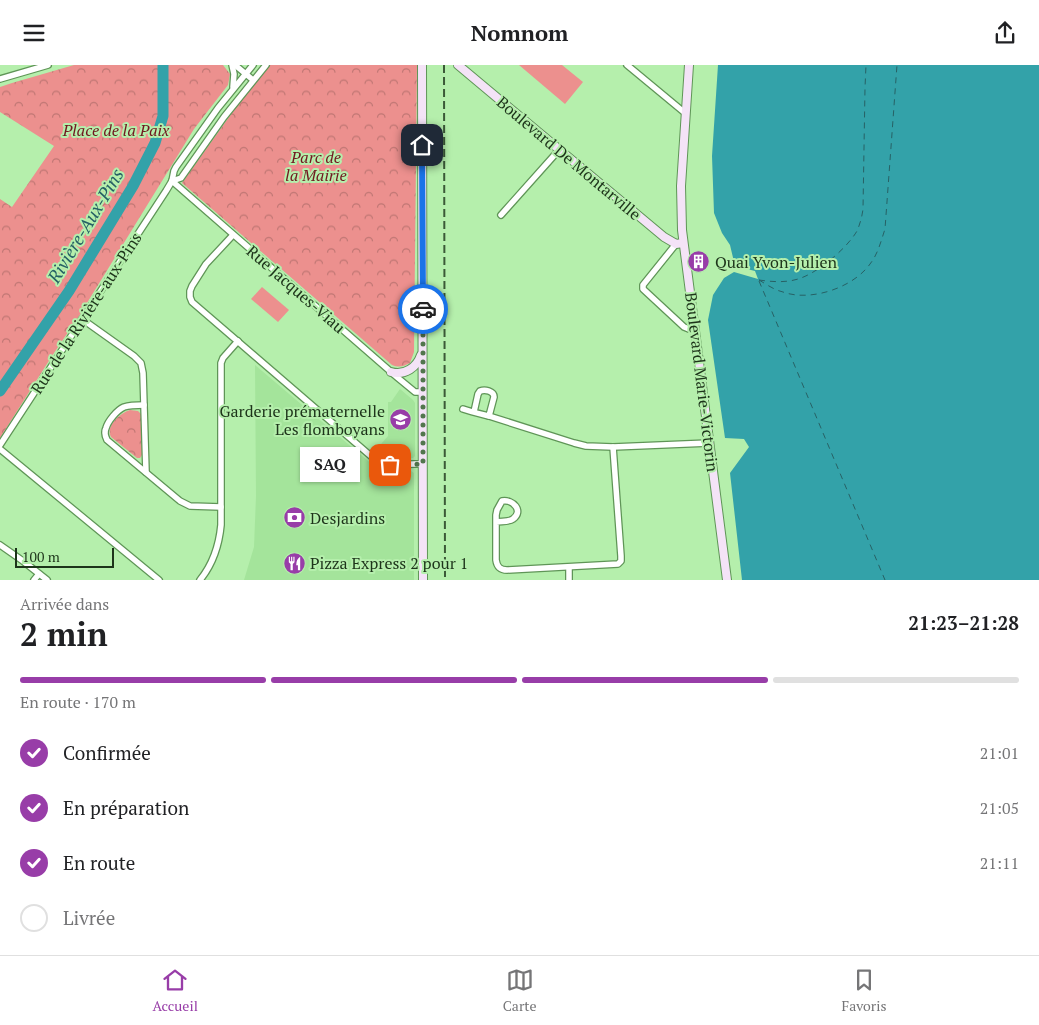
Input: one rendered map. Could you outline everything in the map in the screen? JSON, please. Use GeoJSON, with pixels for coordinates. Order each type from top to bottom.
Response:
{"type":"FeatureCollection","features":[{"type":"Feature","properties":{"kind":"street"},"geometry":{"type":"LineString","coordinates":[[0,79],[48,65]]}},
{"type":"Feature","properties":{"kind":"street"},"geometry":{"type":"LineString","coordinates":[[233,65],[254,81]]}},
{"type":"Feature","properties":{"kind":"street"},"geometry":{"type":"LineString","coordinates":[[233,65],[233,89]]}},
{"type":"Feature","properties":{"kind":"street","name":"Rue de la Rivière-aux-Pins"},"geometry":{"type":"LineString","coordinates":[[0,445],[172,181],[176,167],[233,89],[253,65]]}},
{"type":"Feature","properties":{"kind":"street","name":"Rue de la Rivière-aux-Pins"},"geometry":{"type":"LineString","coordinates":[[172,181],[182,178],[224,117],[266,65]]}},
{"type":"Feature","properties":{"kind":"street"},"geometry":{"type":"LineString","coordinates":[[422,65],[423,580]]}},
{"type":"Feature","properties":{"kind":"street","name":"Boulevard De Montarville"},"geometry":{"type":"LineString","coordinates":[[458,65],[664,237],[680,243]]}},
{"type":"Feature","properties":{"kind":"street"},"geometry":{"type":"LineString","coordinates":[[627,65],[685,113]]}},
{"type":"Feature","properties":{"kind":"street","name":"Boulevard Marie-Victorin"},"geometry":{"type":"LineString","coordinates":[[689,65],[681,186],[680,243],[695,329],[727,580]]}},
{"type":"Feature","properties":{"kind":"street"},"geometry":{"type":"LineString","coordinates":[[501,215],[559,150]]}},
{"type":"Feature","properties":{"kind":"street","name":"Rue Jacques-Viau"},"geometry":{"type":"LineString","coordinates":[[172,181],[391,372],[415,392],[423,392]]}},
{"type":"Feature","properties":{"kind":"street"},"geometry":{"type":"LineString","coordinates":[[234,235],[206,264],[192,286],[190,291],[192,302],[372,457],[390,465],[423,464]]}},
{"type":"Feature","properties":{"kind":"street"},"geometry":{"type":"LineString","coordinates":[[680,243],[643,285],[643,289],[684,327],[695,329]]}},
{"type":"Feature","properties":{"kind":"street"},"geometry":{"type":"LineString","coordinates":[[82,319],[141,363],[143,373],[146,472]]}},
{"type":"Feature","properties":{"kind":"street"},"geometry":{"type":"LineString","coordinates":[[200,580],[216,551],[220,533],[221,363],[238,341]]}},
{"type":"Feature","properties":{"kind":"street"},"geometry":{"type":"LineString","coordinates":[[391,372],[399,374],[414,367],[419,362],[423,351]]}},
{"type":"Feature","properties":{"kind":"street"},"geometry":{"type":"LineString","coordinates":[[474,412],[478,394],[483,390],[490,391],[494,395],[489,416]]}},
{"type":"Feature","properties":{"kind":"street"},"geometry":{"type":"LineString","coordinates":[[144,405],[129,406],[118,411],[106,425],[105,435],[107,440],[185,504],[196,507],[221,507]]}},
{"type":"Feature","properties":{"kind":"street"},"geometry":{"type":"LineString","coordinates":[[463,409],[574,443],[598,447],[709,443]]}},
{"type":"Feature","properties":{"kind":"street"},"geometry":{"type":"LineString","coordinates":[[496,522],[496,560],[498,567],[506,570],[618,564],[621,556],[613,447]]}},
{"type":"Feature","properties":{"kind":"street"},"geometry":{"type":"LineString","coordinates":[[0,449],[159,580]]}},
{"type":"Feature","properties":{"kind":"street"},"geometry":{"type":"LineString","coordinates":[[0,545],[47,580]]}},
{"type":"Feature","properties":{"kind":"street"},"geometry":{"type":"LineString","coordinates":[[569,567],[569,580]]}},
{"type":"Feature","properties":{"kind":"street"},"geometry":{"type":"LineString","coordinates":[[34,580],[39,574]]}},
{"type":"Feature","properties":{"kind":"shaded area"},"geometry":{"type":"Polygon","coordinates":[[[255,365],[374,466],[414,473],[414,580],[244,580],[254,547],[256,496],[255,365]]]}},
{"type":"Feature","properties":{"kind":"shaded area","name":"Garderie prématernelle Les flomboyans"},"geometry":{"type":"Polygon","coordinates":[[[400,389],[415,403],[415,456],[413,458],[393,459],[375,451],[388,436],[388,402],[391,402],[400,389]]]}},
{"type":"Feature","properties":{"kind":"green space","name":"Place de la Paix"},"geometry":{"type":"Polygon","coordinates":[[[74,65],[223,65],[230,74],[228,85],[194,129],[79,316],[0,438],[0,199],[12,207],[54,146],[0,112],[0,87],[74,65]]]}},
{"type":"Feature","properties":{"kind":"green space","name":"Parc de la Mairie"},"geometry":{"type":"Polygon","coordinates":[[[268,65],[417,65],[414,352],[410,363],[404,366],[392,365],[182,183],[268,65]]]}},
{"type":"Feature","properties":{"kind":"green space"},"geometry":{"type":"Polygon","coordinates":[[[519,65],[562,65],[583,82],[565,104],[519,65]]]}},
{"type":"Feature","properties":{"kind":"green space"},"geometry":{"type":"Polygon","coordinates":[[[262,287],[289,310],[278,322],[251,299],[262,287]]]}},
{"type":"Feature","properties":{"kind":"green space"},"geometry":{"type":"Polygon","coordinates":[[[130,410],[138,411],[141,414],[142,455],[140,458],[137,458],[111,437],[110,433],[114,421],[130,410]]]}},
{"type":"Feature","properties":{"kind":"water"},"geometry":{"type":"Polygon","coordinates":[[[718,65],[1039,65],[1039,580],[742,580],[730,473],[749,447],[744,439],[725,438],[708,320],[713,295],[724,278],[734,272],[758,279],[755,271],[735,266],[730,245],[722,233],[714,213],[712,156],[718,65]]]}},
{"type":"Feature","properties":{"kind":"waterway","name":"Rivière-Aux-Pins"},"geometry":{"type":"LineString","coordinates":[[0,391],[69,291],[133,186],[155,143],[163,116],[163,65]]}},
{"type":"Feature","properties":{"kind":"ferry route"},"geometry":{"type":"LineString","coordinates":[[759,280],[775,282],[796,280],[808,275],[824,265],[840,251],[857,231],[863,209],[866,65]]}},
{"type":"Feature","properties":{"kind":"ferry route"},"geometry":{"type":"LineString","coordinates":[[759,280],[776,290],[794,295],[818,294],[830,291],[853,280],[873,260],[885,229],[897,65]]}},
{"type":"Feature","properties":{"kind":"ferry route"},"geometry":{"type":"LineString","coordinates":[[759,281],[885,580]]}},
{"type":"Feature","properties":{"kind":"railway"},"geometry":{"type":"LineString","coordinates":[[444,65],[445,580]]}},
{"type":"Feature","properties":{"kind":"way so far"},"geometry":{"type":"LineString","coordinates":[[390,465],[423,464],[423,309]]}},
{"type":"Feature","properties":{"kind":"place","name":"Quai Yvon-Julien"},"geometry":{"type":"Point","coordinates":[699,262]}},
{"type":"Feature","properties":{"kind":"place","name":"Garderie prématernelle Les flomboyans"},"geometry":{"type":"Point","coordinates":[401,420]}},
{"type":"Feature","properties":{"kind":"place","name":"SAQ"},"geometry":{"type":"Point","coordinates":[390,465]}},
{"type":"Feature","properties":{"kind":"place","name":"Desjardins"},"geometry":{"type":"Point","coordinates":[294,518]}},
{"type":"Feature","properties":{"kind":"place","name":"Pizza Express 2 pour 1"},"geometry":{"type":"Point","coordinates":[294,563]}},
{"type":"Feature","properties":{"kind":"route"},"geometry":{"type":"LineString","coordinates":[[422,145],[423,309]]}}]}
